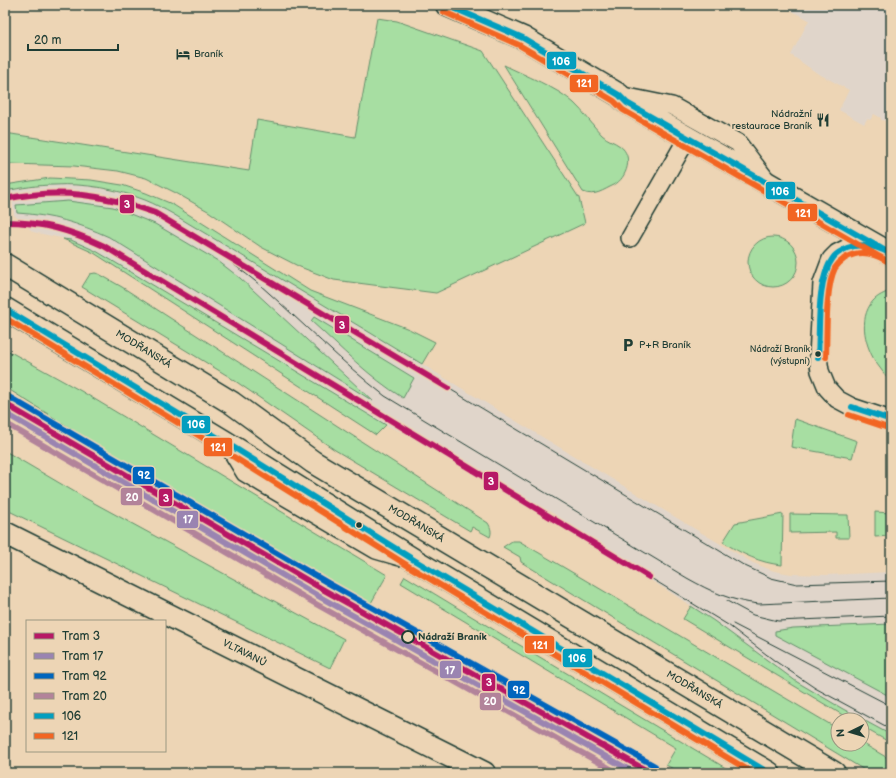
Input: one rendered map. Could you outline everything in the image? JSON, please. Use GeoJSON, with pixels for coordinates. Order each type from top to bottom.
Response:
{"type":"FeatureCollection","features":[{"type":"Feature","properties":{"kind":"main road"},"geometry":{"type":"LineString","coordinates":[[448,5],[523,38],[619,95],[627,103],[885,250]]}},
{"type":"Feature","properties":{"kind":"main road","name":"MODŘANSKÁ"},"geometry":{"type":"LineString","coordinates":[[5,265],[232,403],[313,462],[834,773]]}},
{"type":"Feature","properties":{"kind":"main road"},"geometry":{"type":"LineString","coordinates":[[5,309],[226,442],[414,560],[769,773]]}},
{"type":"Feature","properties":{"kind":"main road","name":"VLTAVANŮ"},"geometry":{"type":"LineString","coordinates":[[5,533],[484,773]]}},
{"type":"Feature","properties":{"kind":"lane"},"geometry":{"type":"LineString","coordinates":[[619,95],[672,106],[738,143],[770,184]]}},
{"type":"Feature","properties":{"kind":"lane"},"geometry":{"type":"LineString","coordinates":[[630,238],[688,138]]}},
{"type":"Feature","properties":{"kind":"lane"},"geometry":{"type":"LineString","coordinates":[[885,250],[868,244],[851,246],[837,253],[831,259],[822,283],[818,357],[820,371],[827,388],[838,399],[852,406],[891,420]]}},
{"type":"Feature","properties":{"kind":"shaded area"},"geometry":{"type":"Polygon","coordinates":[[[781,5],[891,5],[890,122],[881,120],[881,118],[874,114],[870,120],[867,119],[864,124],[839,110],[849,90],[817,73],[791,55],[809,20],[781,5]]]}},
{"type":"Feature","properties":{"kind":"shaded area"},"geometry":{"type":"Polygon","coordinates":[[[56,184],[89,186],[124,193],[147,200],[173,214],[753,563],[774,571],[791,574],[827,575],[891,572],[891,735],[870,724],[870,712],[849,712],[797,682],[714,621],[662,587],[405,434],[386,425],[159,288],[71,240],[33,232],[14,215],[11,190],[56,184]]]}},
{"type":"Feature","properties":{"kind":"green space"},"geometry":{"type":"Polygon","coordinates":[[[377,18],[397,21],[483,51],[579,198],[585,223],[436,293],[334,280],[300,267],[261,247],[208,211],[146,178],[118,171],[74,166],[11,164],[5,166],[5,133],[249,171],[257,120],[355,137],[377,18]]]}},
{"type":"Feature","properties":{"kind":"green space"},"geometry":{"type":"Polygon","coordinates":[[[504,65],[550,87],[567,97],[578,107],[602,135],[624,150],[628,161],[625,172],[619,182],[599,192],[591,194],[583,192],[504,65]]]}},
{"type":"Feature","properties":{"kind":"green space"},"geometry":{"type":"Polygon","coordinates":[[[50,178],[91,180],[122,185],[172,204],[310,291],[409,329],[435,342],[422,364],[173,214],[134,196],[112,190],[77,185],[42,186],[5,191],[5,185],[50,178]]]}},
{"type":"Feature","properties":{"kind":"green space"},"geometry":{"type":"Polygon","coordinates":[[[68,201],[113,207],[155,224],[218,261],[240,278],[373,401],[109,237],[64,220],[17,213],[16,205],[68,201]]]}},
{"type":"Feature","properties":{"kind":"green space"},"geometry":{"type":"Polygon","coordinates":[[[768,237],[778,237],[791,244],[798,257],[798,267],[791,280],[778,287],[768,287],[759,283],[752,276],[748,267],[748,257],[752,248],[759,241],[768,237]]]}},
{"type":"Feature","properties":{"kind":"green space"},"geometry":{"type":"Polygon","coordinates":[[[63,239],[71,240],[96,251],[386,425],[376,435],[94,253],[63,239]]]}},
{"type":"Feature","properties":{"kind":"green space"},"geometry":{"type":"Polygon","coordinates":[[[95,273],[122,287],[488,523],[491,530],[490,537],[472,527],[470,531],[335,450],[228,376],[82,287],[90,274],[95,273]]]}},
{"type":"Feature","properties":{"kind":"green space"},"geometry":{"type":"Polygon","coordinates":[[[890,291],[891,379],[883,373],[871,354],[864,329],[866,313],[872,302],[876,298],[890,291]]]}},
{"type":"Feature","properties":{"kind":"green space"},"geometry":{"type":"Polygon","coordinates":[[[314,317],[414,378],[403,398],[378,381],[344,352],[311,321],[314,317]]]}},
{"type":"Feature","properties":{"kind":"green space"},"geometry":{"type":"Polygon","coordinates":[[[5,349],[81,391],[387,575],[371,603],[175,494],[5,387],[5,349]]]}},
{"type":"Feature","properties":{"kind":"green space"},"geometry":{"type":"Polygon","coordinates":[[[795,419],[857,441],[852,458],[791,447],[795,419]]]}},
{"type":"Feature","properties":{"kind":"green space"},"geometry":{"type":"Polygon","coordinates":[[[5,451],[85,498],[344,639],[330,668],[5,509],[5,451]]]}},
{"type":"Feature","properties":{"kind":"green space"},"geometry":{"type":"Polygon","coordinates":[[[875,512],[891,513],[891,536],[875,537],[875,512]]]}},
{"type":"Feature","properties":{"kind":"green space"},"geometry":{"type":"Polygon","coordinates":[[[783,514],[782,565],[751,557],[723,542],[735,523],[783,514]]]}},
{"type":"Feature","properties":{"kind":"green space"},"geometry":{"type":"Polygon","coordinates":[[[790,514],[848,515],[849,538],[836,538],[836,532],[790,533],[790,514]]]}},
{"type":"Feature","properties":{"kind":"green space"},"geometry":{"type":"Polygon","coordinates":[[[512,541],[519,541],[830,724],[830,749],[521,562],[520,557],[503,547],[512,541]]]}},
{"type":"Feature","properties":{"kind":"green space"},"geometry":{"type":"Polygon","coordinates":[[[405,576],[734,773],[681,773],[666,765],[676,748],[401,583],[405,576]]]}},
{"type":"Feature","properties":{"kind":"green space"},"geometry":{"type":"Polygon","coordinates":[[[691,606],[714,621],[797,682],[849,712],[838,712],[683,619],[691,606]]]}},
{"type":"Feature","properties":{"kind":"green space"},"geometry":{"type":"Polygon","coordinates":[[[891,624],[891,697],[775,635],[775,631],[793,628],[891,624]]]}},
{"type":"Feature","properties":{"kind":"green space"},"geometry":{"type":"Polygon","coordinates":[[[870,724],[891,735],[891,743],[870,731],[870,724]]]}},
{"type":"Feature","properties":{"kind":"green space"},"geometry":{"type":"Polygon","coordinates":[[[870,748],[891,760],[891,773],[870,773],[835,752],[870,752],[870,748]]]}},
{"type":"Feature","properties":{"kind":"tram line","name":"3"},"geometry":{"type":"LineString","coordinates":[[5,199],[44,194],[81,195],[118,201],[155,213],[448,388]]}},
{"type":"Feature","properties":{"kind":"tram line","name":"3"},"geometry":{"type":"LineString","coordinates":[[5,222],[44,225],[67,231],[104,246],[649,577]]}},
{"type":"Feature","properties":{"kind":"tram line"},"geometry":{"type":"LineString","coordinates":[[204,243],[260,285],[337,356],[385,396],[705,588],[739,601],[759,604],[891,598]]}},
{"type":"Feature","properties":{"kind":"tram line"},"geometry":{"type":"LineString","coordinates":[[448,388],[745,566],[771,578],[797,584],[891,581]]}},
{"type":"Feature","properties":{"kind":"tram line","name":"92"},"geometry":{"type":"LineString","coordinates":[[9,397],[328,583],[655,766]]}},
{"type":"Feature","properties":{"kind":"tram line","name":"3"},"geometry":{"type":"LineString","coordinates":[[5,404],[324,590],[651,773]]}},
{"type":"Feature","properties":{"kind":"tram line","name":"17"},"geometry":{"type":"LineString","coordinates":[[5,413],[320,597],[635,773]]}},
{"type":"Feature","properties":{"kind":"tram line","name":"20"},"geometry":{"type":"LineString","coordinates":[[5,423],[316,604],[618,773]]}},
{"type":"Feature","properties":{"kind":"tram line"},"geometry":{"type":"LineString","coordinates":[[649,577],[728,625],[775,661],[815,688],[891,729]]}},
{"type":"Feature","properties":{"kind":"tram line"},"geometry":{"type":"LineString","coordinates":[[727,601],[753,615],[778,621],[891,616]]}},
{"type":"Feature","properties":{"kind":"tram line"},"geometry":{"type":"LineString","coordinates":[[733,624],[891,706]]}},
{"type":"Feature","properties":{"kind":"transit line","name":"106"},"geometry":{"type":"LineString","coordinates":[[447,5],[523,38],[619,95],[627,103],[891,254]]}},
{"type":"Feature","properties":{"kind":"transit line","name":"121"},"geometry":{"type":"LineString","coordinates":[[444,12],[519,45],[614,101],[623,110],[887,261]]}},
{"type":"Feature","properties":{"kind":"transit line","name":"106"},"geometry":{"type":"LineString","coordinates":[[818,357],[821,292],[828,267],[834,256],[847,248],[859,245],[875,247],[891,254]]}},
{"type":"Feature","properties":{"kind":"transit line","name":"121"},"geometry":{"type":"LineString","coordinates":[[826,357],[828,299],[835,268],[846,257],[859,253],[871,254],[887,261]]}},
{"type":"Feature","properties":{"kind":"transit line","name":"106"},"geometry":{"type":"LineString","coordinates":[[5,309],[225,442],[414,560],[769,773]]}},
{"type":"Feature","properties":{"kind":"transit line","name":"121"},"geometry":{"type":"LineString","coordinates":[[5,318],[221,449],[410,567],[753,773]]}},
{"type":"Feature","properties":{"kind":"transit line","name":"106"},"geometry":{"type":"LineString","coordinates":[[852,407],[891,420]]}},
{"type":"Feature","properties":{"kind":"transit line","name":"121"},"geometry":{"type":"LineString","coordinates":[[849,415],[888,428]]}},
{"type":"Feature","properties":{"kind":"place","name":"Braník"},"geometry":{"type":"Point","coordinates":[183,54]}},
{"type":"Feature","properties":{"kind":"place","name":"Nádražní restaurace Braník"},"geometry":{"type":"Point","coordinates":[823,120]}},
{"type":"Feature","properties":{"kind":"place","name":"P+R Braník"},"geometry":{"type":"Point","coordinates":[628,345]}},
{"type":"Feature","properties":{"kind":"place","name":"Nádraží Braník (výstupní)"},"geometry":{"type":"Point","coordinates":[818,354]}},
{"type":"Feature","properties":{"kind":"place","name":"Nádraží Braník"},"geometry":{"type":"Point","coordinates":[408,637]}}]}
